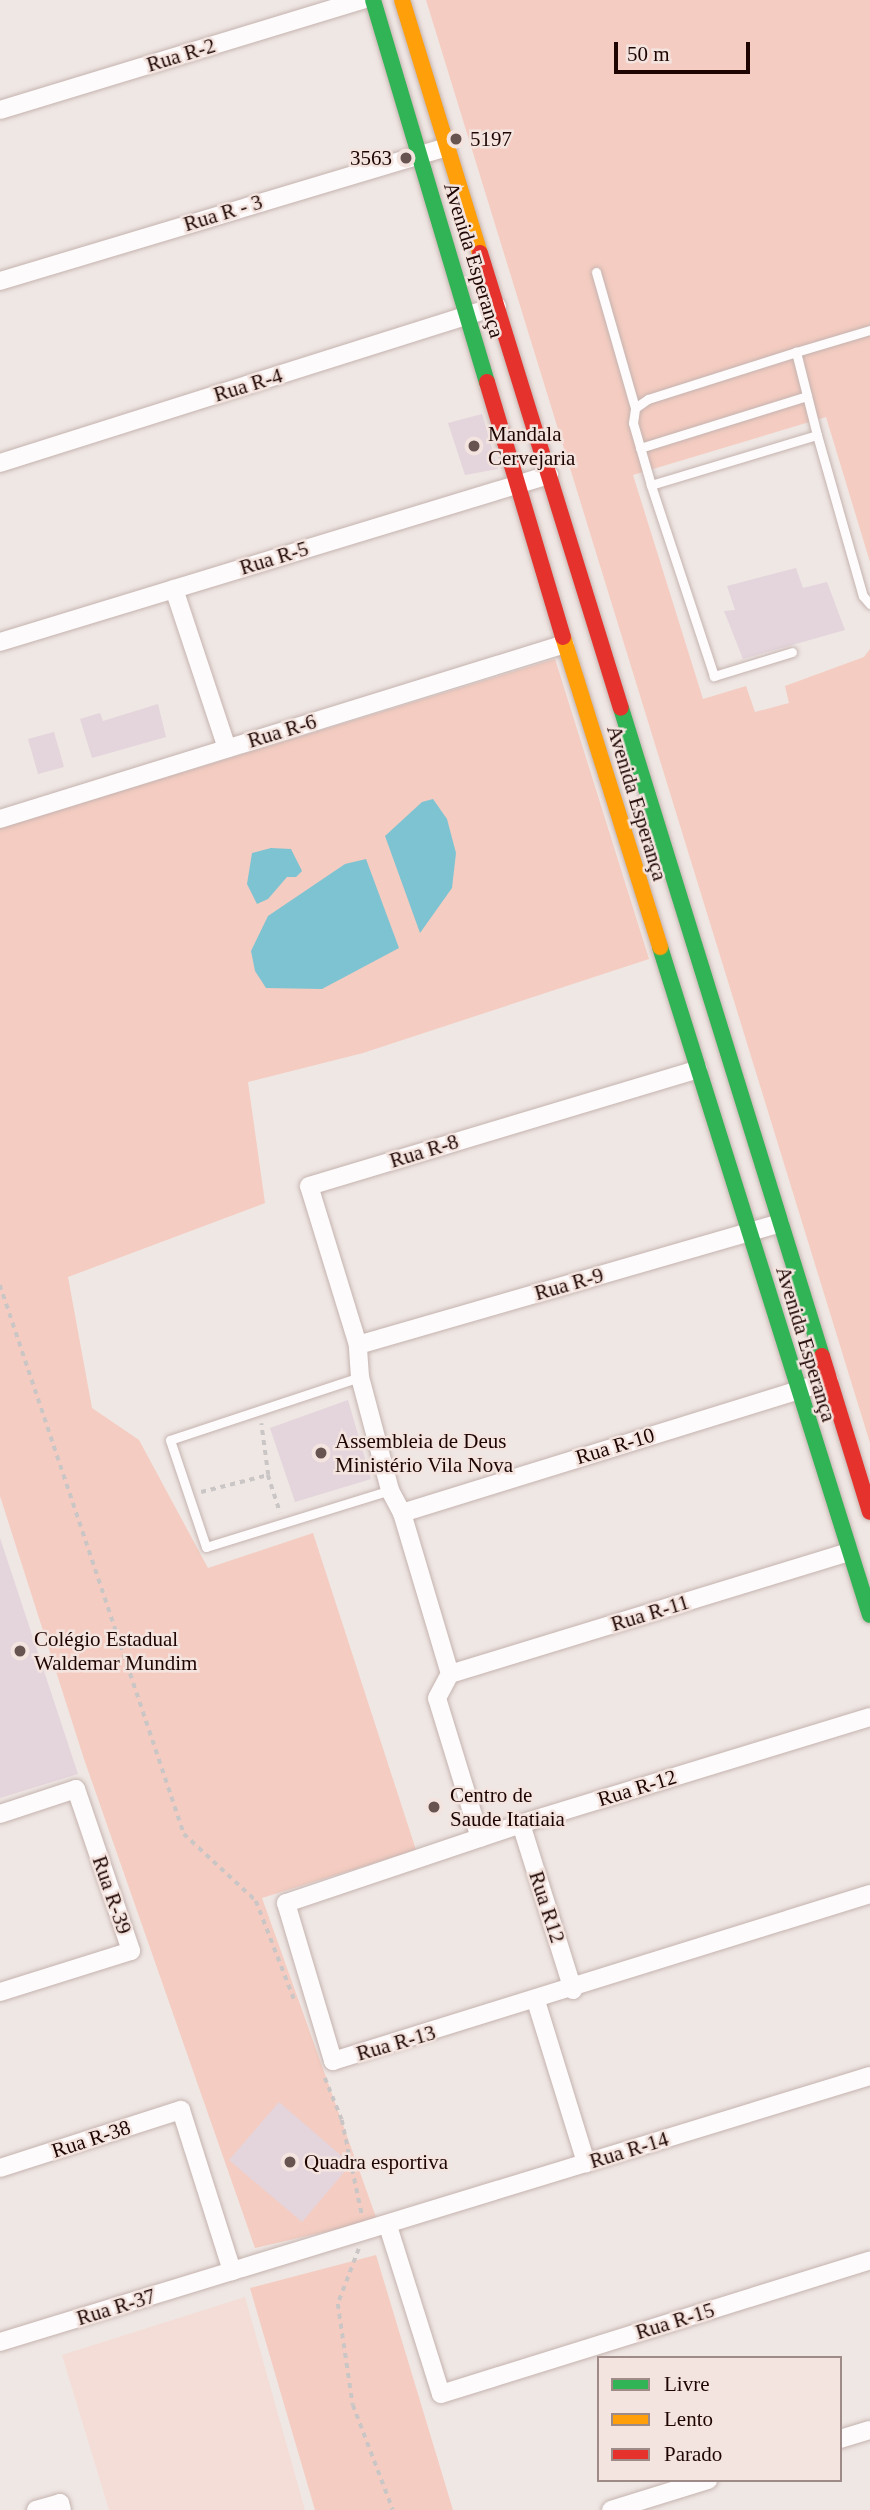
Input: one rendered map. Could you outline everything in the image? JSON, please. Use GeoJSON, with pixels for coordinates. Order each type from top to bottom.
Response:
{"type":"FeatureCollection","features":[{"type":"Feature","properties":{"kind":"main road","name":"Avenida Esperança"},"geometry":{"type":"LineString","coordinates":[[373,0],[470,316],[565,644],[870,1615]]}},
{"type":"Feature","properties":{"kind":"main road","name":"Avenida Esperança"},"geometry":{"type":"LineString","coordinates":[[402,0],[870,1512]]}},
{"type":"Feature","properties":{"kind":"street","name":"Rua R-2"},"geometry":{"type":"LineString","coordinates":[[0,110],[363,0]]}},
{"type":"Feature","properties":{"kind":"street","name":"Rua R - 3"},"geometry":{"type":"LineString","coordinates":[[0,281],[447,147]]}},
{"type":"Feature","properties":{"kind":"street","name":"Rua R-4"},"geometry":{"type":"LineString","coordinates":[[0,463],[497,306]]}},
{"type":"Feature","properties":{"kind":"street","name":"Rua R-5"},"geometry":{"type":"LineString","coordinates":[[0,642],[549,475]]}},
{"type":"Feature","properties":{"kind":"street"},"geometry":{"type":"LineString","coordinates":[[174,589],[226,748]]}},
{"type":"Feature","properties":{"kind":"street","name":"Rua R-6"},"geometry":{"type":"LineString","coordinates":[[0,819],[565,644]]}},
{"type":"Feature","properties":{"kind":"street","name":"Rua R-8"},"geometry":{"type":"LineString","coordinates":[[358,1345],[309,1186],[698,1069]]}},
{"type":"Feature","properties":{"kind":"street","name":"Rua R-9"},"geometry":{"type":"LineString","coordinates":[[358,1345],[780,1223]]}},
{"type":"Feature","properties":{"kind":"street"},"geometry":{"type":"LineString","coordinates":[[358,1345],[360,1377],[390,1490],[402,1513],[450,1674],[438,1698],[480,1838]]}},
{"type":"Feature","properties":{"kind":"street","name":"Rua R-10"},"geometry":{"type":"LineString","coordinates":[[402,1513],[829,1381]]}},
{"type":"Feature","properties":{"kind":"street","name":"Rua R-11"},"geometry":{"type":"LineString","coordinates":[[450,1674],[849,1552]]}},
{"type":"Feature","properties":{"kind":"street","name":"Rua R-12"},"geometry":{"type":"LineString","coordinates":[[286,1903],[521,1824],[870,1717]]}},
{"type":"Feature","properties":{"kind":"street","name":"Rua R-39"},"geometry":{"type":"LineString","coordinates":[[0,1814],[76,1789],[131,1951],[0,1992]]}},
{"type":"Feature","properties":{"kind":"street","name":"Rua R12"},"geometry":{"type":"LineString","coordinates":[[521,1824],[573,1990]]}},
{"type":"Feature","properties":{"kind":"street","name":"Rua R-13"},"geometry":{"type":"LineString","coordinates":[[286,1903],[333,2061],[573,1990],[870,1894]]}},
{"type":"Feature","properties":{"kind":"street"},"geometry":{"type":"LineString","coordinates":[[536,2001],[586,2163]]}},
{"type":"Feature","properties":{"kind":"street","name":"Rua R-14"},"geometry":{"type":"LineString","coordinates":[[309,2247],[388,2226],[870,2076]]}},
{"type":"Feature","properties":{"kind":"street","name":"Rua R-38"},"geometry":{"type":"LineString","coordinates":[[0,2168],[181,2110],[232,2271]]}},
{"type":"Feature","properties":{"kind":"street","name":"Rua R-15"},"geometry":{"type":"LineString","coordinates":[[388,2226],[441,2394],[870,2260]]}},
{"type":"Feature","properties":{"kind":"street","name":"Rua R-37"},"geometry":{"type":"LineString","coordinates":[[0,2342],[309,2247]]}},
{"type":"Feature","properties":{"kind":"street"},"geometry":{"type":"LineString","coordinates":[[842,2439],[870,2430]]}},
{"type":"Feature","properties":{"kind":"street"},"geometry":{"type":"LineString","coordinates":[[611,2510],[702,2482]]}},
{"type":"Feature","properties":{"kind":"street"},"geometry":{"type":"LineString","coordinates":[[36,2510],[61,2506]]}},
{"type":"Feature","properties":{"kind":"lane"},"geometry":{"type":"LineString","coordinates":[[596,272],[635,408],[632,423],[714,676],[792,652]]}},
{"type":"Feature","properties":{"kind":"lane"},"geometry":{"type":"LineString","coordinates":[[635,408],[648,399],[870,330]]}},
{"type":"Feature","properties":{"kind":"lane"},"geometry":{"type":"LineString","coordinates":[[796,352],[863,596],[870,604]]}},
{"type":"Feature","properties":{"kind":"lane"},"geometry":{"type":"LineString","coordinates":[[640,448],[807,396]]}},
{"type":"Feature","properties":{"kind":"lane"},"geometry":{"type":"LineString","coordinates":[[651,485],[817,435]]}},
{"type":"Feature","properties":{"kind":"lane"},"geometry":{"type":"LineString","coordinates":[[360,1377],[170,1440],[206,1547],[390,1490]]}},
{"type":"Feature","properties":{"kind":"path"},"geometry":{"type":"LineString","coordinates":[[0,1285],[184,1834],[256,1901],[296,2004]]}},
{"type":"Feature","properties":{"kind":"path"},"geometry":{"type":"LineString","coordinates":[[259,1410],[268,1475],[283,1523]]}},
{"type":"Feature","properties":{"kind":"path"},"geometry":{"type":"LineString","coordinates":[[189,1495],[268,1475]]}},
{"type":"Feature","properties":{"kind":"path"},"geometry":{"type":"LineString","coordinates":[[322,2068],[342,2120],[366,2232],[338,2304],[353,2405],[393,2510]]}},
{"type":"Feature","properties":{"kind":"shaded area"},"geometry":{"type":"Polygon","coordinates":[[[426,0],[870,0],[870,562],[826,417],[633,475],[703,699],[746,686],[755,712],[789,703],[785,686],[864,657],[870,649],[870,1443],[426,0]]]}},
{"type":"Feature","properties":{"kind":"shaded area"},"geometry":{"type":"Polygon","coordinates":[[[555,659],[649,959],[363,1053],[248,1082],[265,1203],[68,1277],[92,1408],[139,1440],[208,1568],[313,1533],[416,1850],[262,1898],[377,2220],[255,2248],[84,1759],[0,1496],[0,828],[555,659]]]}},
{"type":"Feature","properties":{"kind":"shaded area"},"geometry":{"type":"Polygon","coordinates":[[[376,2255],[453,2510],[315,2510],[250,2288],[376,2255]]]}},
{"type":"Feature","properties":{"kind":"shaded area"},"geometry":{"type":"Polygon","coordinates":[[[245,2297],[305,2510],[109,2510],[62,2355],[245,2297]]]}},
{"type":"Feature","properties":{"kind":"water"},"geometry":{"type":"Polygon","coordinates":[[[433,799],[447,819],[456,853],[452,888],[420,933],[385,836],[422,802],[433,799]]]}},
{"type":"Feature","properties":{"kind":"water"},"geometry":{"type":"Polygon","coordinates":[[[271,848],[291,849],[302,871],[296,877],[287,877],[268,899],[257,904],[247,884],[252,853],[271,848]]]}},
{"type":"Feature","properties":{"kind":"water"},"geometry":{"type":"Polygon","coordinates":[[[366,859],[399,948],[322,989],[266,988],[255,971],[251,951],[268,916],[345,864],[366,859]]]}},
{"type":"Feature","properties":{"kind":"building","name":"Mandala Cervejaria"},"geometry":{"type":"Polygon","coordinates":[[[482,414],[498,469],[465,475],[448,423],[482,414]]]}},
{"type":"Feature","properties":{"kind":"building"},"geometry":{"type":"Polygon","coordinates":[[[796,568],[803,588],[827,582],[845,630],[743,659],[724,611],[735,610],[727,586],[796,568]]]}},
{"type":"Feature","properties":{"kind":"building"},"geometry":{"type":"Polygon","coordinates":[[[158,704],[166,737],[92,758],[80,719],[100,713],[103,721],[158,704]]]}},
{"type":"Feature","properties":{"kind":"building"},"geometry":{"type":"Polygon","coordinates":[[[54,732],[64,767],[38,774],[28,739],[54,732]]]}},
{"type":"Feature","properties":{"kind":"building","name":"Assembleia de Deus Ministério Vila Nova"},"geometry":{"type":"Polygon","coordinates":[[[348,1400],[371,1479],[295,1502],[270,1428],[348,1400]]]}},
{"type":"Feature","properties":{"kind":"building","name":"Colégio Estadual Waldemar Mundim"},"geometry":{"type":"Polygon","coordinates":[[[0,1538],[78,1774],[0,1798],[0,1538]]]}},
{"type":"Feature","properties":{"kind":"building","name":"Quadra esportiva"},"geometry":{"type":"Polygon","coordinates":[[[279,2102],[351,2164],[302,2222],[229,2160],[279,2102]]]}},
{"type":"Feature","properties":{"kind":"traffic: fast"},"geometry":{"type":"LineString","coordinates":[[373,0],[487,382]]}},
{"type":"Feature","properties":{"kind":"traffic: fast"},"geometry":{"type":"LineString","coordinates":[[621,708],[822,1356]]}},
{"type":"Feature","properties":{"kind":"traffic: fast"},"geometry":{"type":"LineString","coordinates":[[660,947],[870,1615]]}},
{"type":"Feature","properties":{"kind":"traffic: slow"},"geometry":{"type":"LineString","coordinates":[[402,0],[480,253]]}},
{"type":"Feature","properties":{"kind":"traffic: slow"},"geometry":{"type":"LineString","coordinates":[[563,637],[660,947]]}},
{"type":"Feature","properties":{"kind":"traffic: jam"},"geometry":{"type":"LineString","coordinates":[[480,253],[621,708]]}},
{"type":"Feature","properties":{"kind":"traffic: jam"},"geometry":{"type":"LineString","coordinates":[[487,382],[563,637]]}},
{"type":"Feature","properties":{"kind":"traffic: jam"},"geometry":{"type":"LineString","coordinates":[[822,1356],[870,1512]]}},
{"type":"Feature","properties":{"kind":"place","name":"5197"},"geometry":{"type":"Point","coordinates":[456,139]}},
{"type":"Feature","properties":{"kind":"place","name":"3563"},"geometry":{"type":"Point","coordinates":[406,158]}},
{"type":"Feature","properties":{"kind":"place","name":"Mandala Cervejaria"},"geometry":{"type":"Point","coordinates":[474,446]}},
{"type":"Feature","properties":{"kind":"place","name":"Assembleia de Deus Ministério Vila Nova"},"geometry":{"type":"Point","coordinates":[321,1453]}},
{"type":"Feature","properties":{"kind":"place","name":"Colégio Estadual Waldemar Mundim"},"geometry":{"type":"Point","coordinates":[20,1651]}},
{"type":"Feature","properties":{"kind":"place","name":"Centro de Saude Itatiaia"},"geometry":{"type":"Point","coordinates":[434,1807]}},
{"type":"Feature","properties":{"kind":"place","name":"Quadra esportiva"},"geometry":{"type":"Point","coordinates":[290,2162]}}]}
